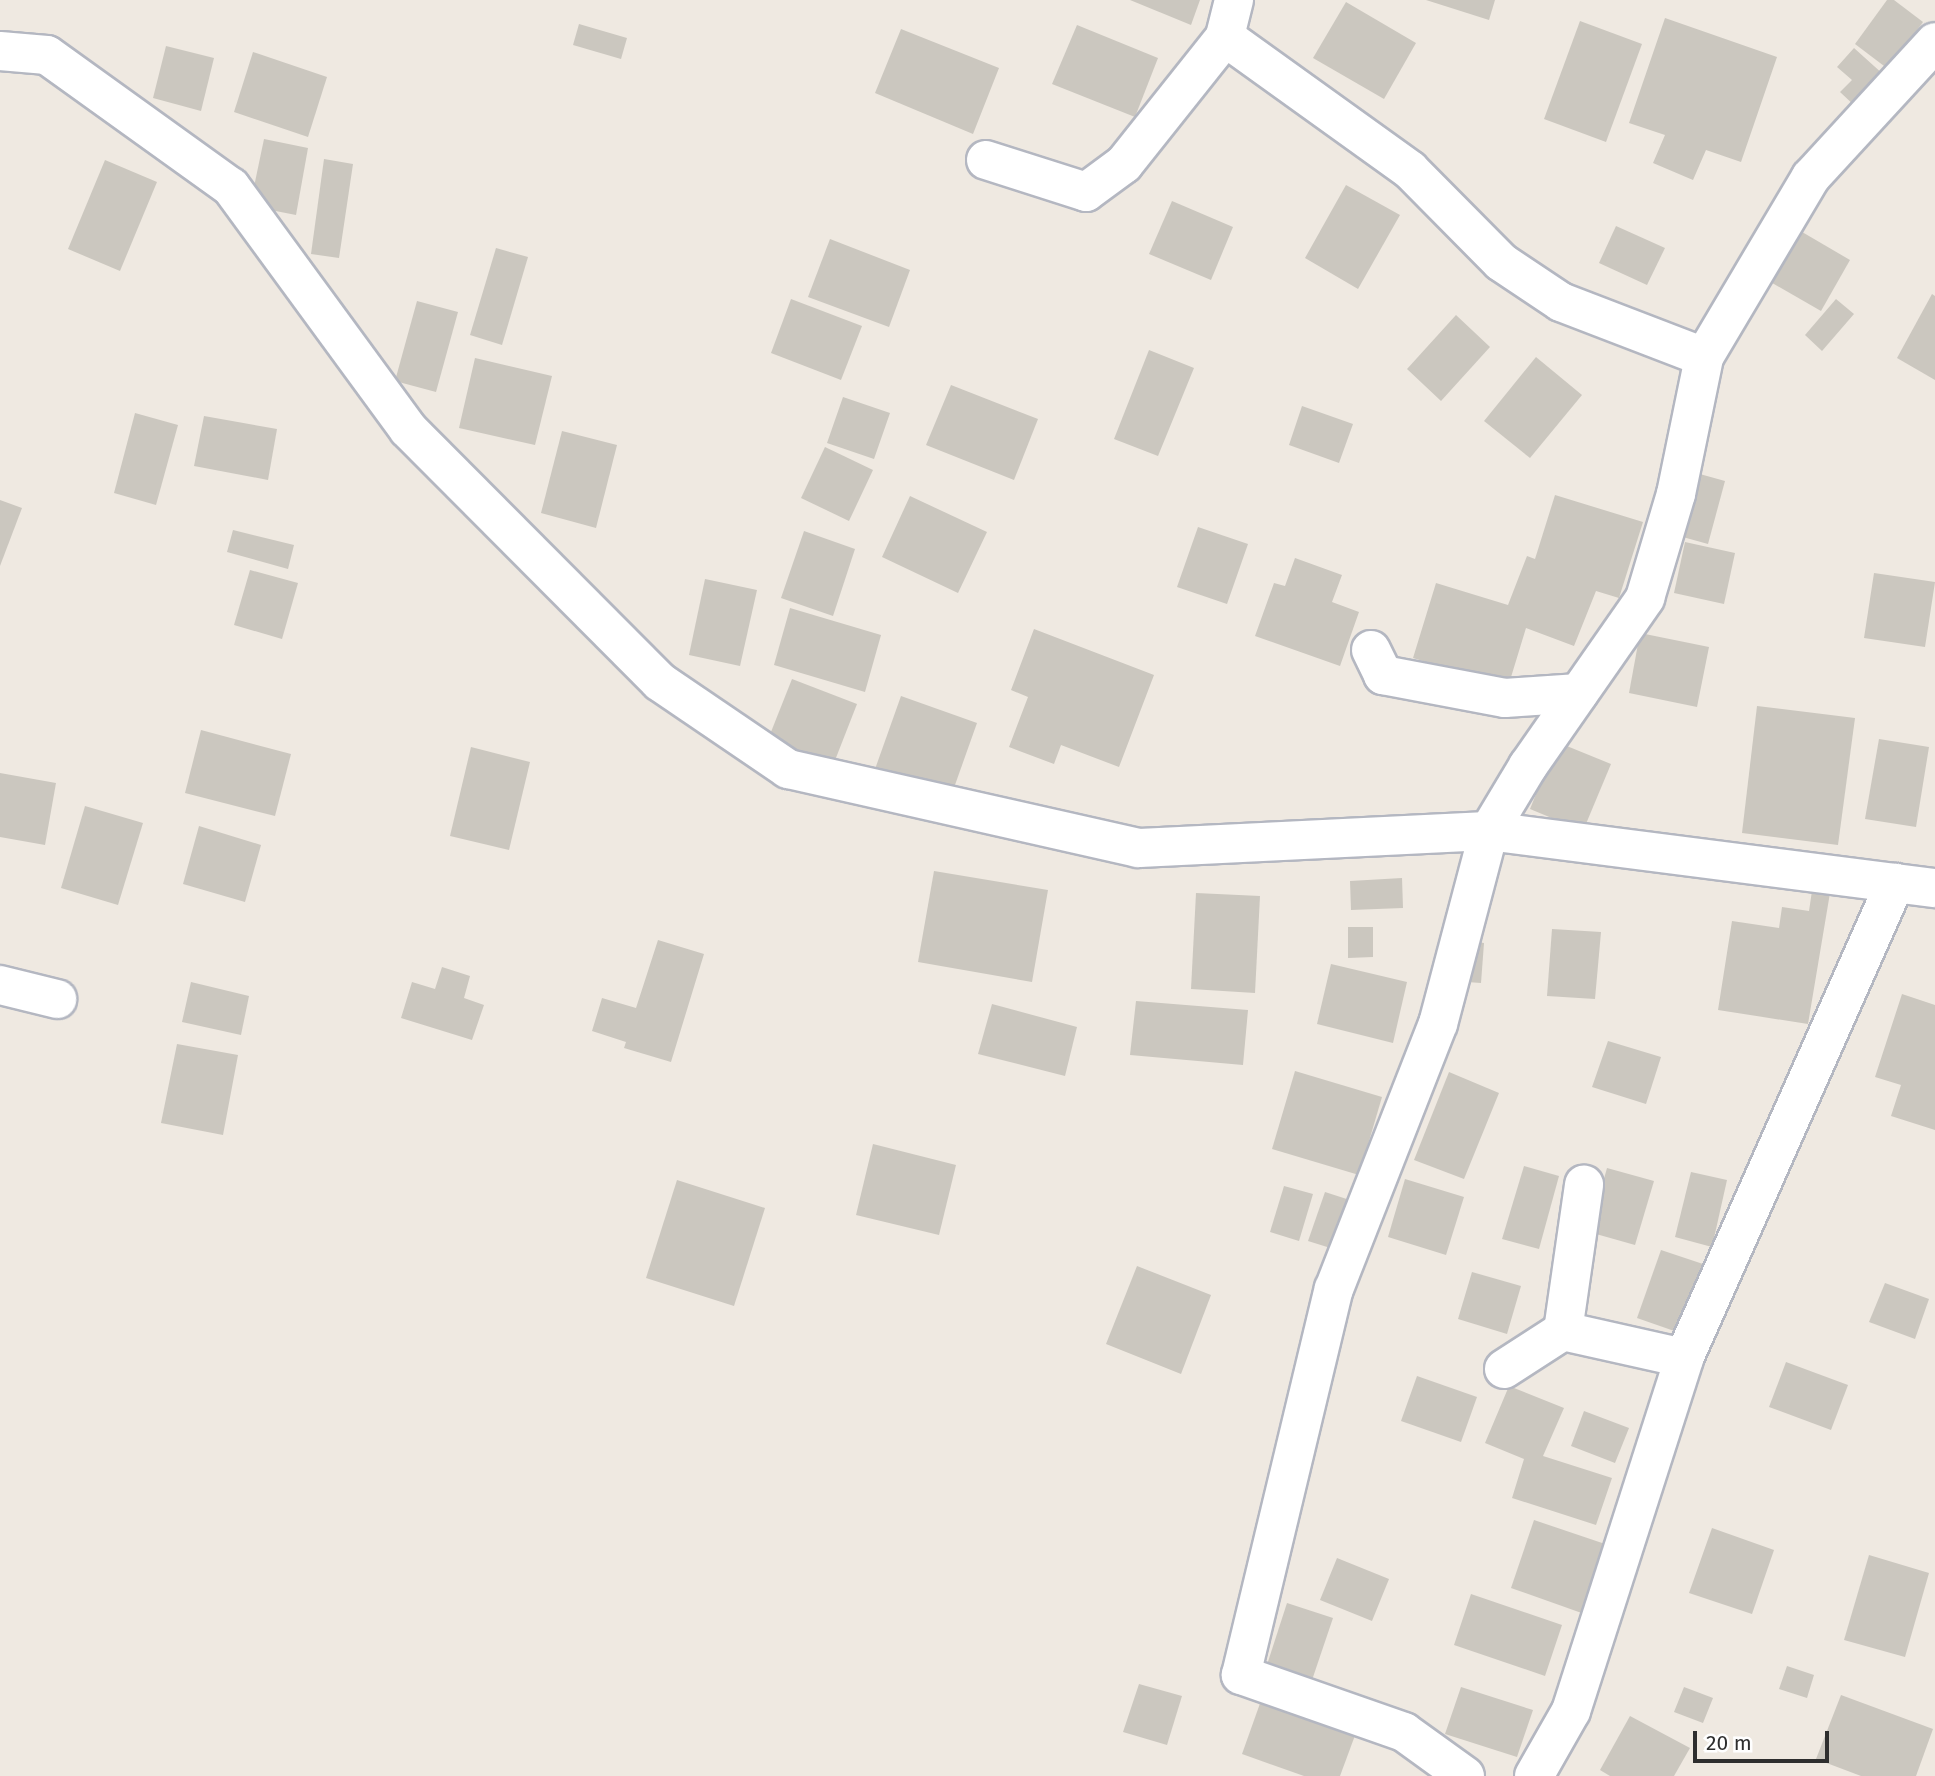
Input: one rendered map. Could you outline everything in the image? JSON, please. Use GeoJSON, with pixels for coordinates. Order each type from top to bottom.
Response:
{"type":"FeatureCollection","features":[{"type":"Feature","properties":{"kind":"street"},"geometry":{"type":"LineString","coordinates":[[986,160],[1086,192],[1124,164],[1225,37],[1234,0]]}},
{"type":"Feature","properties":{"kind":"street"},"geometry":{"type":"LineString","coordinates":[[1225,37],[1410,170],[1501,262],[1561,302],[1704,357]]}},
{"type":"Feature","properties":{"kind":"street"},"geometry":{"type":"LineString","coordinates":[[1465,1776],[1404,1732],[1241,1675],[1334,1289],[1438,1024],[1489,831],[1579,692],[1645,598],[1676,494],[1704,357],[1811,177],[1935,42]]}},
{"type":"Feature","properties":{"kind":"street"},"geometry":{"type":"LineString","coordinates":[[0,51],[47,55],[231,187],[408,429],[660,682],[788,769],[1138,848],[1489,831],[1935,888]]}},
{"type":"Feature","properties":{"kind":"street"},"geometry":{"type":"LineString","coordinates":[[1371,650],[1383,676],[1505,698],[1579,692]]}},
{"type":"Feature","properties":{"kind":"street"},"geometry":{"type":"LineString","coordinates":[[1534,1776],[1571,1712],[1684,1358],[1895,883]]}},
{"type":"Feature","properties":{"kind":"street"},"geometry":{"type":"LineString","coordinates":[[0,985],[57,999]]}},
{"type":"Feature","properties":{"kind":"street"},"geometry":{"type":"LineString","coordinates":[[1563,1331],[1584,1185]]}},
{"type":"Feature","properties":{"kind":"street"},"geometry":{"type":"LineString","coordinates":[[1504,1370],[1563,1331],[1684,1358]]}},
{"type":"Feature","properties":{"kind":"building"},"geometry":{"type":"Polygon","coordinates":[[[1130,0],[1200,0],[1191,25],[1130,0]]]}},
{"type":"Feature","properties":{"kind":"building"},"geometry":{"type":"Polygon","coordinates":[[[1426,0],[1495,0],[1489,20],[1426,0]]]}},
{"type":"Feature","properties":{"kind":"building"},"geometry":{"type":"Polygon","coordinates":[[[1887,0],[1894,0],[1923,22],[1888,69],[1855,44],[1887,0]]]}},
{"type":"Feature","properties":{"kind":"building"},"geometry":{"type":"Polygon","coordinates":[[[1346,2],[1416,43],[1384,99],[1313,58],[1346,2]]]}},
{"type":"Feature","properties":{"kind":"building"},"geometry":{"type":"Polygon","coordinates":[[[1665,18],[1777,57],[1741,162],[1706,150],[1693,180],[1653,163],[1665,135],[1629,123],[1665,18]]]}},
{"type":"Feature","properties":{"kind":"building"},"geometry":{"type":"Polygon","coordinates":[[[1580,21],[1642,44],[1606,142],[1544,119],[1580,21]]]}},
{"type":"Feature","properties":{"kind":"building"},"geometry":{"type":"Polygon","coordinates":[[[579,24],[627,38],[621,59],[573,45],[579,24]]]}},
{"type":"Feature","properties":{"kind":"building"},"geometry":{"type":"Polygon","coordinates":[[[1077,25],[1158,58],[1135,117],[1052,84],[1077,25]]]}},
{"type":"Feature","properties":{"kind":"building"},"geometry":{"type":"Polygon","coordinates":[[[901,29],[999,68],[973,134],[875,93],[901,29]]]}},
{"type":"Feature","properties":{"kind":"building"},"geometry":{"type":"Polygon","coordinates":[[[166,46],[214,58],[201,111],[153,98],[166,46]]]}},
{"type":"Feature","properties":{"kind":"building"},"geometry":{"type":"Polygon","coordinates":[[[1854,48],[1884,75],[1856,107],[1840,92],[1852,80],[1837,67],[1854,48]]]}},
{"type":"Feature","properties":{"kind":"building"},"geometry":{"type":"Polygon","coordinates":[[[253,52],[327,77],[308,137],[234,112],[253,52]]]}},
{"type":"Feature","properties":{"kind":"building"},"geometry":{"type":"Polygon","coordinates":[[[264,139],[308,148],[296,215],[250,206],[264,139]]]}},
{"type":"Feature","properties":{"kind":"building"},"geometry":{"type":"Polygon","coordinates":[[[324,159],[353,164],[339,258],[311,254],[324,159]]]}},
{"type":"Feature","properties":{"kind":"building"},"geometry":{"type":"Polygon","coordinates":[[[105,160],[157,182],[120,271],[68,249],[105,160]]]}},
{"type":"Feature","properties":{"kind":"building"},"geometry":{"type":"Polygon","coordinates":[[[1346,185],[1400,215],[1358,289],[1305,258],[1346,185]]]}},
{"type":"Feature","properties":{"kind":"building"},"geometry":{"type":"Polygon","coordinates":[[[1172,201],[1233,227],[1211,280],[1149,254],[1172,201]]]}},
{"type":"Feature","properties":{"kind":"building"},"geometry":{"type":"Polygon","coordinates":[[[1616,226],[1665,248],[1647,285],[1599,263],[1616,226]]]}},
{"type":"Feature","properties":{"kind":"building"},"geometry":{"type":"Polygon","coordinates":[[[1797,229],[1850,260],[1821,311],[1767,280],[1797,229]]]}},
{"type":"Feature","properties":{"kind":"building"},"geometry":{"type":"Polygon","coordinates":[[[830,239],[910,270],[889,327],[808,297],[830,239]]]}},
{"type":"Feature","properties":{"kind":"building"},"geometry":{"type":"Polygon","coordinates":[[[496,248],[528,257],[502,345],[470,335],[496,248]]]}},
{"type":"Feature","properties":{"kind":"building"},"geometry":{"type":"Polygon","coordinates":[[[1932,294],[1935,296],[1935,380],[1897,358],[1932,294]]]}},
{"type":"Feature","properties":{"kind":"building"},"geometry":{"type":"Polygon","coordinates":[[[791,299],[862,326],[841,380],[771,353],[791,299]]]}},
{"type":"Feature","properties":{"kind":"building"},"geometry":{"type":"Polygon","coordinates":[[[1836,299],[1854,314],[1822,351],[1805,335],[1836,299]]]}},
{"type":"Feature","properties":{"kind":"building"},"geometry":{"type":"Polygon","coordinates":[[[417,301],[458,312],[436,392],[395,381],[417,301]]]}},
{"type":"Feature","properties":{"kind":"building"},"geometry":{"type":"Polygon","coordinates":[[[1456,315],[1490,347],[1441,401],[1407,369],[1456,315]]]}},
{"type":"Feature","properties":{"kind":"building"},"geometry":{"type":"Polygon","coordinates":[[[1149,350],[1194,368],[1158,456],[1114,439],[1149,350]]]}},
{"type":"Feature","properties":{"kind":"building"},"geometry":{"type":"Polygon","coordinates":[[[1536,357],[1582,395],[1530,458],[1484,421],[1536,357]]]}},
{"type":"Feature","properties":{"kind":"building"},"geometry":{"type":"Polygon","coordinates":[[[475,358],[552,376],[535,445],[459,428],[475,358]]]}},
{"type":"Feature","properties":{"kind":"building"},"geometry":{"type":"Polygon","coordinates":[[[951,385],[1038,419],[1014,480],[926,445],[951,385]]]}},
{"type":"Feature","properties":{"kind":"building"},"geometry":{"type":"Polygon","coordinates":[[[843,397],[890,413],[874,459],[827,443],[843,397]]]}},
{"type":"Feature","properties":{"kind":"building"},"geometry":{"type":"Polygon","coordinates":[[[1302,406],[1353,424],[1339,463],[1289,445],[1302,406]]]}},
{"type":"Feature","properties":{"kind":"building"},"geometry":{"type":"Polygon","coordinates":[[[135,413],[178,425],[156,505],[114,493],[135,413]]]}},
{"type":"Feature","properties":{"kind":"building"},"geometry":{"type":"Polygon","coordinates":[[[204,416],[277,429],[268,480],[194,466],[204,416]]]}},
{"type":"Feature","properties":{"kind":"building"},"geometry":{"type":"Polygon","coordinates":[[[562,431],[617,445],[596,528],[541,513],[562,431]]]}},
{"type":"Feature","properties":{"kind":"building"},"geometry":{"type":"Polygon","coordinates":[[[825,447],[873,470],[849,521],[801,498],[825,447]]]}},
{"type":"Feature","properties":{"kind":"building"},"geometry":{"type":"Polygon","coordinates":[[[1689,471],[1725,481],[1708,544],[1672,534],[1689,471]]]}},
{"type":"Feature","properties":{"kind":"building"},"geometry":{"type":"Polygon","coordinates":[[[1555,495],[1643,522],[1619,598],[1596,591],[1574,646],[1526,628],[1508,687],[1413,658],[1436,583],[1508,605],[1527,556],[1535,559],[1555,495]]]}},
{"type":"Feature","properties":{"kind":"building"},"geometry":{"type":"Polygon","coordinates":[[[910,496],[987,532],[958,593],[882,557],[910,496]]]}},
{"type":"Feature","properties":{"kind":"building"},"geometry":{"type":"Polygon","coordinates":[[[0,500],[22,508],[0,566],[0,500]]]}},
{"type":"Feature","properties":{"kind":"building"},"geometry":{"type":"Polygon","coordinates":[[[1198,527],[1248,544],[1227,604],[1177,587],[1198,527]]]}},
{"type":"Feature","properties":{"kind":"building"},"geometry":{"type":"Polygon","coordinates":[[[233,530],[294,545],[288,569],[227,552],[233,530]]]}},
{"type":"Feature","properties":{"kind":"building"},"geometry":{"type":"Polygon","coordinates":[[[804,531],[855,549],[833,616],[781,598],[804,531]]]}},
{"type":"Feature","properties":{"kind":"building"},"geometry":{"type":"Polygon","coordinates":[[[1685,542],[1735,553],[1724,604],[1674,593],[1685,542]]]}},
{"type":"Feature","properties":{"kind":"building"},"geometry":{"type":"Polygon","coordinates":[[[1295,558],[1342,575],[1332,602],[1359,612],[1340,666],[1255,636],[1274,583],[1285,586],[1295,558]]]}},
{"type":"Feature","properties":{"kind":"building"},"geometry":{"type":"Polygon","coordinates":[[[250,570],[298,583],[282,639],[234,625],[250,570]]]}},
{"type":"Feature","properties":{"kind":"building"},"geometry":{"type":"Polygon","coordinates":[[[1874,573],[1935,582],[1925,647],[1864,638],[1874,573]]]}},
{"type":"Feature","properties":{"kind":"building"},"geometry":{"type":"Polygon","coordinates":[[[705,579],[757,590],[740,666],[689,655],[705,579]]]}},
{"type":"Feature","properties":{"kind":"building"},"geometry":{"type":"Polygon","coordinates":[[[790,608],[881,635],[865,692],[774,665],[790,608]]]}},
{"type":"Feature","properties":{"kind":"building"},"geometry":{"type":"Polygon","coordinates":[[[1034,629],[1154,675],[1119,767],[1061,745],[1054,764],[1009,747],[1028,697],[1011,690],[1034,629]]]}},
{"type":"Feature","properties":{"kind":"building"},"geometry":{"type":"Polygon","coordinates":[[[1640,633],[1709,647],[1697,707],[1629,693],[1640,633]]]}},
{"type":"Feature","properties":{"kind":"building"},"geometry":{"type":"Polygon","coordinates":[[[792,679],[857,704],[832,768],[767,742],[792,679]]]}},
{"type":"Feature","properties":{"kind":"building"},"geometry":{"type":"Polygon","coordinates":[[[901,696],[977,723],[950,799],[874,772],[901,696]]]}},
{"type":"Feature","properties":{"kind":"building"},"geometry":{"type":"Polygon","coordinates":[[[1757,706],[1855,718],[1838,845],[1742,833],[1757,706]]]}},
{"type":"Feature","properties":{"kind":"building"},"geometry":{"type":"Polygon","coordinates":[[[201,730],[291,754],[275,816],[185,793],[201,730]]]}},
{"type":"Feature","properties":{"kind":"building"},"geometry":{"type":"Polygon","coordinates":[[[1879,739],[1929,747],[1916,827],[1865,819],[1879,739]]]}},
{"type":"Feature","properties":{"kind":"building"},"geometry":{"type":"Polygon","coordinates":[[[1557,742],[1611,764],[1583,831],[1530,809],[1557,742]]]}},
{"type":"Feature","properties":{"kind":"building"},"geometry":{"type":"Polygon","coordinates":[[[471,747],[530,762],[509,850],[450,836],[471,747]]]}},
{"type":"Feature","properties":{"kind":"building"},"geometry":{"type":"Polygon","coordinates":[[[0,773],[56,783],[45,845],[0,837],[0,773]]]}},
{"type":"Feature","properties":{"kind":"building"},"geometry":{"type":"Polygon","coordinates":[[[85,806],[143,823],[118,905],[61,888],[85,806]]]}},
{"type":"Feature","properties":{"kind":"building"},"geometry":{"type":"Polygon","coordinates":[[[199,826],[261,845],[245,902],[183,884],[199,826]]]}},
{"type":"Feature","properties":{"kind":"building"},"geometry":{"type":"Polygon","coordinates":[[[934,871],[1048,890],[1032,982],[918,962],[934,871]]]}},
{"type":"Feature","properties":{"kind":"building"},"geometry":{"type":"Polygon","coordinates":[[[1402,878],[1403,908],[1351,910],[1350,881],[1402,878]]]}},
{"type":"Feature","properties":{"kind":"building"},"geometry":{"type":"Polygon","coordinates":[[[1813,884],[1831,887],[1808,1024],[1718,1010],[1732,921],[1779,928],[1782,907],[1809,911],[1813,884]]]}},
{"type":"Feature","properties":{"kind":"building"},"geometry":{"type":"Polygon","coordinates":[[[1196,893],[1260,896],[1255,993],[1191,989],[1196,893]]]}},
{"type":"Feature","properties":{"kind":"building"},"geometry":{"type":"Polygon","coordinates":[[[1348,927],[1373,927],[1373,957],[1348,958],[1348,927]]]}},
{"type":"Feature","properties":{"kind":"building"},"geometry":{"type":"Polygon","coordinates":[[[1552,929],[1601,932],[1595,999],[1547,996],[1552,929]]]}},
{"type":"Feature","properties":{"kind":"building"},"geometry":{"type":"Polygon","coordinates":[[[658,940],[704,954],[671,1062],[624,1048],[626,1042],[592,1031],[602,998],[636,1008],[658,940]]]}},
{"type":"Feature","properties":{"kind":"building"},"geometry":{"type":"Polygon","coordinates":[[[1470,941],[1484,943],[1481,983],[1467,982],[1470,941]]]}},
{"type":"Feature","properties":{"kind":"building"},"geometry":{"type":"Polygon","coordinates":[[[1331,964],[1407,982],[1393,1043],[1317,1024],[1331,964]]]}},
{"type":"Feature","properties":{"kind":"building"},"geometry":{"type":"Polygon","coordinates":[[[442,967],[470,976],[464,998],[484,1005],[472,1040],[401,1018],[412,982],[435,989],[442,967]]]}},
{"type":"Feature","properties":{"kind":"building"},"geometry":{"type":"Polygon","coordinates":[[[191,982],[249,996],[241,1035],[182,1022],[191,982]]]}},
{"type":"Feature","properties":{"kind":"building"},"geometry":{"type":"Polygon","coordinates":[[[1902,994],[1935,1005],[1935,1130],[1891,1116],[1901,1085],[1875,1077],[1902,994]]]}},
{"type":"Feature","properties":{"kind":"building"},"geometry":{"type":"Polygon","coordinates":[[[1136,1001],[1248,1010],[1243,1065],[1130,1055],[1136,1001]]]}},
{"type":"Feature","properties":{"kind":"building"},"geometry":{"type":"Polygon","coordinates":[[[992,1004],[1077,1027],[1065,1076],[978,1054],[992,1004]]]}},
{"type":"Feature","properties":{"kind":"building"},"geometry":{"type":"Polygon","coordinates":[[[1608,1041],[1661,1057],[1646,1104],[1592,1087],[1608,1041]]]}},
{"type":"Feature","properties":{"kind":"building"},"geometry":{"type":"Polygon","coordinates":[[[177,1044],[238,1055],[223,1135],[161,1123],[177,1044]]]}},
{"type":"Feature","properties":{"kind":"building"},"geometry":{"type":"Polygon","coordinates":[[[1295,1071],[1382,1097],[1359,1175],[1272,1149],[1295,1071]]]}},
{"type":"Feature","properties":{"kind":"building"},"geometry":{"type":"Polygon","coordinates":[[[1449,1072],[1499,1093],[1464,1179],[1414,1160],[1449,1072]]]}},
{"type":"Feature","properties":{"kind":"building"},"geometry":{"type":"Polygon","coordinates":[[[873,1144],[956,1165],[939,1235],[856,1215],[873,1144]]]}},
{"type":"Feature","properties":{"kind":"building"},"geometry":{"type":"Polygon","coordinates":[[[1524,1166],[1559,1176],[1539,1249],[1502,1239],[1524,1166]]]}},
{"type":"Feature","properties":{"kind":"building"},"geometry":{"type":"Polygon","coordinates":[[[1607,1168],[1654,1181],[1635,1245],[1589,1232],[1607,1168]]]}},
{"type":"Feature","properties":{"kind":"building"},"geometry":{"type":"Polygon","coordinates":[[[1691,1172],[1727,1180],[1712,1247],[1675,1237],[1691,1172]]]}},
{"type":"Feature","properties":{"kind":"building"},"geometry":{"type":"Polygon","coordinates":[[[1405,1179],[1464,1197],[1446,1255],[1388,1237],[1405,1179]]]}},
{"type":"Feature","properties":{"kind":"building"},"geometry":{"type":"Polygon","coordinates":[[[677,1180],[765,1208],[734,1306],[646,1278],[677,1180]]]}},
{"type":"Feature","properties":{"kind":"building"},"geometry":{"type":"Polygon","coordinates":[[[1284,1186],[1313,1194],[1299,1241],[1270,1232],[1284,1186]]]}},
{"type":"Feature","properties":{"kind":"building"},"geometry":{"type":"Polygon","coordinates":[[[1325,1192],[1356,1202],[1340,1251],[1308,1241],[1325,1192]]]}},
{"type":"Feature","properties":{"kind":"building"},"geometry":{"type":"Polygon","coordinates":[[[1661,1250],[1703,1264],[1680,1333],[1637,1318],[1661,1250]]]}},
{"type":"Feature","properties":{"kind":"building"},"geometry":{"type":"Polygon","coordinates":[[[1137,1266],[1211,1295],[1181,1374],[1106,1344],[1137,1266]]]}},
{"type":"Feature","properties":{"kind":"building"},"geometry":{"type":"Polygon","coordinates":[[[1472,1272],[1521,1286],[1507,1334],[1458,1319],[1472,1272]]]}},
{"type":"Feature","properties":{"kind":"building"},"geometry":{"type":"Polygon","coordinates":[[[1885,1283],[1929,1299],[1915,1339],[1869,1322],[1885,1283]]]}},
{"type":"Feature","properties":{"kind":"building"},"geometry":{"type":"Polygon","coordinates":[[[1786,1362],[1848,1385],[1831,1430],[1769,1407],[1786,1362]]]}},
{"type":"Feature","properties":{"kind":"building"},"geometry":{"type":"Polygon","coordinates":[[[1417,1376],[1477,1397],[1461,1442],[1401,1421],[1417,1376]]]}},
{"type":"Feature","properties":{"kind":"building"},"geometry":{"type":"Polygon","coordinates":[[[1509,1386],[1564,1408],[1543,1456],[1612,1478],[1596,1525],[1512,1498],[1524,1459],[1485,1443],[1509,1386]]]}},
{"type":"Feature","properties":{"kind":"building"},"geometry":{"type":"Polygon","coordinates":[[[1584,1411],[1629,1428],[1615,1463],[1571,1446],[1584,1411]]]}},
{"type":"Feature","properties":{"kind":"building"},"geometry":{"type":"Polygon","coordinates":[[[1534,1520],[1614,1547],[1590,1616],[1511,1588],[1534,1520]]]}},
{"type":"Feature","properties":{"kind":"building"},"geometry":{"type":"Polygon","coordinates":[[[1712,1528],[1774,1550],[1752,1614],[1689,1593],[1712,1528]]]}},
{"type":"Feature","properties":{"kind":"building"},"geometry":{"type":"Polygon","coordinates":[[[1869,1555],[1929,1573],[1905,1657],[1844,1640],[1869,1555]]]}},
{"type":"Feature","properties":{"kind":"building"},"geometry":{"type":"Polygon","coordinates":[[[1337,1558],[1389,1579],[1372,1621],[1320,1600],[1337,1558]]]}},
{"type":"Feature","properties":{"kind":"building"},"geometry":{"type":"Polygon","coordinates":[[[1471,1594],[1562,1625],[1545,1676],[1454,1645],[1471,1594]]]}},
{"type":"Feature","properties":{"kind":"building"},"geometry":{"type":"Polygon","coordinates":[[[1287,1603],[1333,1618],[1310,1686],[1265,1671],[1287,1603]]]}},
{"type":"Feature","properties":{"kind":"building"},"geometry":{"type":"Polygon","coordinates":[[[1787,1666],[1814,1675],[1807,1698],[1779,1689],[1787,1666]]]}},
{"type":"Feature","properties":{"kind":"building"},"geometry":{"type":"Polygon","coordinates":[[[1139,1684],[1182,1696],[1167,1745],[1123,1732],[1139,1684]]]}},
{"type":"Feature","properties":{"kind":"building"},"geometry":{"type":"Polygon","coordinates":[[[1461,1687],[1533,1710],[1517,1757],[1445,1734],[1461,1687]]]}},
{"type":"Feature","properties":{"kind":"building"},"geometry":{"type":"Polygon","coordinates":[[[1684,1687],[1713,1698],[1703,1723],[1674,1712],[1684,1687]]]}},
{"type":"Feature","properties":{"kind":"building"},"geometry":{"type":"Polygon","coordinates":[[[1263,1695],[1357,1730],[1340,1776],[1304,1776],[1242,1754],[1263,1695]]]}},
{"type":"Feature","properties":{"kind":"building"},"geometry":{"type":"Polygon","coordinates":[[[1841,1695],[1933,1729],[1916,1776],[1861,1776],[1816,1759],[1841,1695]]]}},
{"type":"Feature","properties":{"kind":"building"},"geometry":{"type":"Polygon","coordinates":[[[1630,1716],[1690,1748],[1674,1776],[1610,1776],[1600,1770],[1630,1716]]]}}]}
